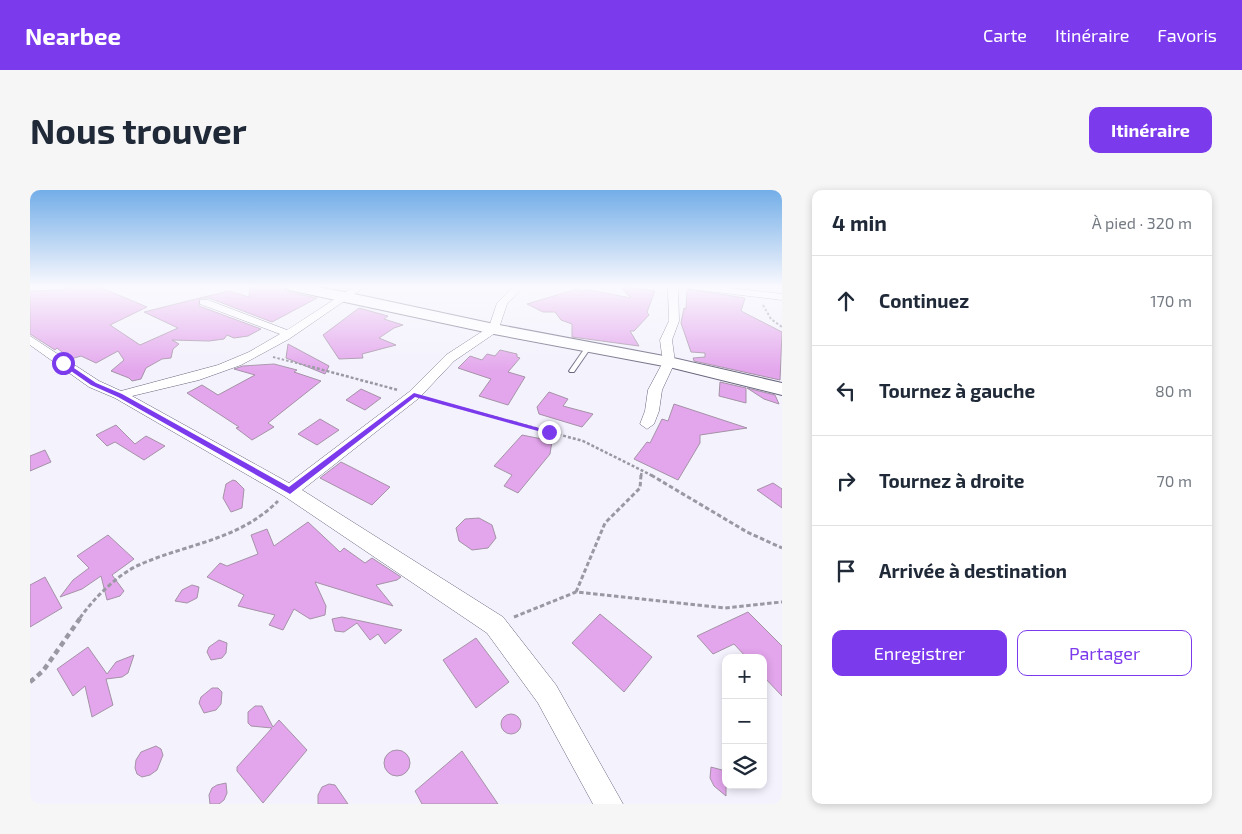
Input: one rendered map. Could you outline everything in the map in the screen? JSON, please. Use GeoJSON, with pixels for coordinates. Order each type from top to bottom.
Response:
{"type":"FeatureCollection","features":[{"type":"Feature","properties":{"kind":"main road"},"geometry":{"type":"LineString","coordinates":[[429,315],[494,329],[670,362],[782,389]]}},
{"type":"Feature","properties":{"kind":"street"},"geometry":{"type":"LineString","coordinates":[[236,315],[286,334]]}},
{"type":"Feature","properties":{"kind":"street"},"geometry":{"type":"LineString","coordinates":[[120,395],[209,373],[257,352],[316,315]]}},
{"type":"Feature","properties":{"kind":"street"},"geometry":{"type":"LineString","coordinates":[[290,491],[414,395],[450,358],[494,329],[498,315]]}},
{"type":"Feature","properties":{"kind":"street"},"geometry":{"type":"LineString","coordinates":[[647,424],[652,411],[655,390],[670,362],[666,340],[674,321],[674,315]]}},
{"type":"Feature","properties":{"kind":"street"},"geometry":{"type":"LineString","coordinates":[[30,340],[94,384],[120,395],[290,491],[495,625],[547,694],[609,804]]}},
{"type":"Feature","properties":{"kind":"lane"},"geometry":{"type":"LineString","coordinates":[[572,371],[589,346]]}},
{"type":"Feature","properties":{"kind":"path"},"geometry":{"type":"LineString","coordinates":[[767,315],[770,320],[782,327]]}},
{"type":"Feature","properties":{"kind":"path"},"geometry":{"type":"LineString","coordinates":[[257,352],[583,441],[642,470],[747,532],[782,548]]}},
{"type":"Feature","properties":{"kind":"path"},"geometry":{"type":"LineString","coordinates":[[576,592],[605,523],[640,488],[642,470]]}},
{"type":"Feature","properties":{"kind":"path"},"geometry":{"type":"LineString","coordinates":[[30,682],[43,671],[94,598],[138,566],[231,534],[265,514],[290,491]]}},
{"type":"Feature","properties":{"kind":"path"},"geometry":{"type":"LineString","coordinates":[[495,625],[576,592],[725,608],[782,602]]}},
{"type":"Feature","properties":{"kind":"building"},"geometry":{"type":"Polygon","coordinates":[[[30,315],[131,315],[110,325],[140,345],[178,328],[150,315],[222,315],[261,329],[248,336],[234,338],[227,335],[224,339],[209,341],[172,340],[179,344],[173,349],[171,358],[162,359],[146,368],[141,379],[132,381],[111,371],[124,360],[118,351],[96,363],[81,356],[71,359],[57,348],[55,350],[30,334],[30,315]]]}},
{"type":"Feature","properties":{"kind":"building"},"geometry":{"type":"Polygon","coordinates":[[[253,315],[286,315],[272,322],[253,315]]]}},
{"type":"Feature","properties":{"kind":"building"},"geometry":{"type":"Polygon","coordinates":[[[350,315],[383,315],[388,316],[384,319],[403,325],[394,328],[379,338],[396,345],[362,354],[363,358],[339,359],[323,335],[350,315]]]}},
{"type":"Feature","properties":{"kind":"building"},"geometry":{"type":"Polygon","coordinates":[[[557,315],[649,315],[634,331],[630,331],[639,346],[572,337],[572,324],[561,320],[557,315]]]}},
{"type":"Feature","properties":{"kind":"building"},"geometry":{"type":"Polygon","coordinates":[[[683,315],[748,315],[782,332],[780,380],[694,361],[693,358],[705,357],[705,353],[691,352],[681,323],[683,315]]]}},
{"type":"Feature","properties":{"kind":"building"},"geometry":{"type":"Polygon","coordinates":[[[288,344],[329,366],[325,374],[286,358],[288,344]]]}},
{"type":"Feature","properties":{"kind":"building"},"geometry":{"type":"Polygon","coordinates":[[[500,350],[517,354],[517,357],[520,358],[508,372],[525,377],[508,405],[479,396],[491,379],[458,368],[470,356],[482,360],[487,354],[495,356],[500,350]]]}},
{"type":"Feature","properties":{"kind":"building"},"geometry":{"type":"Polygon","coordinates":[[[274,364],[297,370],[294,372],[321,381],[268,423],[274,427],[252,440],[236,428],[239,427],[187,393],[202,385],[218,395],[255,375],[234,369],[243,366],[274,364]]]}},
{"type":"Feature","properties":{"kind":"building"},"geometry":{"type":"Polygon","coordinates":[[[720,382],[746,388],[746,403],[719,396],[720,382]]]}},
{"type":"Feature","properties":{"kind":"building"},"geometry":{"type":"Polygon","coordinates":[[[747,388],[775,395],[779,404],[764,399],[747,388]]]}},
{"type":"Feature","properties":{"kind":"building"},"geometry":{"type":"Polygon","coordinates":[[[361,389],[381,398],[365,410],[346,400],[361,389]]]}},
{"type":"Feature","properties":{"kind":"building"},"geometry":{"type":"Polygon","coordinates":[[[549,392],[568,399],[563,406],[593,414],[582,427],[539,414],[537,407],[549,392]]]}},
{"type":"Feature","properties":{"kind":"building"},"geometry":{"type":"Polygon","coordinates":[[[674,404],[747,428],[700,435],[700,443],[678,480],[634,459],[647,442],[650,443],[662,419],[668,421],[674,404]]]}},
{"type":"Feature","properties":{"kind":"building"},"geometry":{"type":"Polygon","coordinates":[[[320,419],[339,430],[317,445],[298,434],[320,419]]]}},
{"type":"Feature","properties":{"kind":"building"},"geometry":{"type":"Polygon","coordinates":[[[116,425],[135,444],[146,436],[165,446],[144,460],[115,442],[107,446],[96,435],[116,425]]]}},
{"type":"Feature","properties":{"kind":"building"},"geometry":{"type":"Polygon","coordinates":[[[522,435],[552,441],[550,454],[518,493],[504,486],[512,475],[494,466],[522,435]]]}},
{"type":"Feature","properties":{"kind":"building"},"geometry":{"type":"Polygon","coordinates":[[[45,450],[51,462],[30,471],[30,456],[45,450]]]}},
{"type":"Feature","properties":{"kind":"building"},"geometry":{"type":"Polygon","coordinates":[[[341,462],[390,487],[372,505],[320,478],[341,462]]]}},
{"type":"Feature","properties":{"kind":"building"},"geometry":{"type":"Polygon","coordinates":[[[233,480],[244,489],[242,508],[231,512],[223,498],[226,484],[233,480]]]}},
{"type":"Feature","properties":{"kind":"building"},"geometry":{"type":"Polygon","coordinates":[[[773,483],[782,489],[782,508],[757,490],[773,483]]]}},
{"type":"Feature","properties":{"kind":"building"},"geometry":{"type":"Polygon","coordinates":[[[479,518],[492,525],[496,538],[488,548],[472,550],[459,541],[456,528],[465,519],[479,518]]]}},
{"type":"Feature","properties":{"kind":"building"},"geometry":{"type":"Polygon","coordinates":[[[308,522],[340,552],[344,548],[365,563],[372,558],[401,577],[397,580],[376,585],[393,606],[315,582],[326,606],[325,615],[310,619],[294,609],[283,630],[269,625],[275,615],[238,606],[244,595],[207,577],[220,563],[227,566],[258,554],[251,535],[267,529],[274,546],[308,522]]]}},
{"type":"Feature","properties":{"kind":"building"},"geometry":{"type":"Polygon","coordinates":[[[108,535],[134,559],[112,575],[124,591],[120,596],[107,600],[101,576],[82,589],[60,597],[73,580],[89,568],[77,556],[108,535]]]}},
{"type":"Feature","properties":{"kind":"building"},"geometry":{"type":"Polygon","coordinates":[[[45,577],[62,608],[30,627],[30,585],[45,577]]]}},
{"type":"Feature","properties":{"kind":"building"},"geometry":{"type":"Polygon","coordinates":[[[192,585],[199,587],[197,598],[187,603],[175,601],[182,590],[192,585]]]}},
{"type":"Feature","properties":{"kind":"building"},"geometry":{"type":"Polygon","coordinates":[[[748,612],[782,646],[782,696],[767,680],[767,654],[743,654],[734,644],[713,654],[697,636],[748,612]]]}},
{"type":"Feature","properties":{"kind":"building"},"geometry":{"type":"Polygon","coordinates":[[[600,614],[652,657],[624,692],[572,643],[600,614]]]}},
{"type":"Feature","properties":{"kind":"building"},"geometry":{"type":"Polygon","coordinates":[[[342,617],[402,630],[385,644],[378,634],[370,640],[357,623],[344,632],[335,631],[332,619],[342,617]]]}},
{"type":"Feature","properties":{"kind":"building"},"geometry":{"type":"Polygon","coordinates":[[[476,638],[509,682],[476,708],[443,660],[476,638]]]}},
{"type":"Feature","properties":{"kind":"building"},"geometry":{"type":"Polygon","coordinates":[[[219,640],[227,643],[226,653],[222,658],[211,660],[207,652],[209,647],[219,640]]]}},
{"type":"Feature","properties":{"kind":"building"},"geometry":{"type":"Polygon","coordinates":[[[88,647],[107,674],[116,662],[134,655],[128,673],[122,677],[106,679],[113,705],[92,717],[85,686],[73,696],[57,669],[88,647]]]}},
{"type":"Feature","properties":{"kind":"building"},"geometry":{"type":"Polygon","coordinates":[[[212,688],[218,688],[222,692],[221,704],[216,710],[204,713],[199,703],[201,697],[212,688]]]}},
{"type":"Feature","properties":{"kind":"building"},"geometry":{"type":"Polygon","coordinates":[[[255,706],[262,706],[273,727],[279,720],[307,750],[263,803],[237,771],[237,767],[272,728],[251,726],[248,723],[248,712],[255,706]]]}},
{"type":"Feature","properties":{"kind":"building"},"geometry":{"type":"Polygon","coordinates":[[[511,714],[518,717],[521,724],[518,731],[511,734],[504,731],[501,724],[504,717],[511,714]]]}},
{"type":"Feature","properties":{"kind":"building"},"geometry":{"type":"Polygon","coordinates":[[[156,746],[161,749],[163,755],[157,770],[150,775],[142,777],[137,774],[135,768],[136,760],[141,752],[156,746]]]}},
{"type":"Feature","properties":{"kind":"building"},"geometry":{"type":"Polygon","coordinates":[[[397,750],[406,754],[410,763],[406,772],[397,776],[388,772],[384,763],[388,754],[397,750]]]}},
{"type":"Feature","properties":{"kind":"building"},"geometry":{"type":"Polygon","coordinates":[[[462,751],[498,804],[422,804],[415,791],[462,751]]]}},
{"type":"Feature","properties":{"kind":"building"},"geometry":{"type":"Polygon","coordinates":[[[711,767],[722,770],[722,789],[726,789],[726,796],[714,786],[710,778],[711,767]]]}},
{"type":"Feature","properties":{"kind":"building"},"geometry":{"type":"Polygon","coordinates":[[[226,783],[227,793],[224,800],[219,804],[210,804],[209,795],[212,788],[226,783]]]}},
{"type":"Feature","properties":{"kind":"building"},"geometry":{"type":"Polygon","coordinates":[[[329,784],[335,785],[348,804],[318,804],[318,795],[322,787],[329,784]]]}},
{"type":"Feature","properties":{"kind":"route"},"geometry":{"type":"LineString","coordinates":[[63,363],[94,384],[120,395],[290,491],[414,395],[549,432]]}}]}
